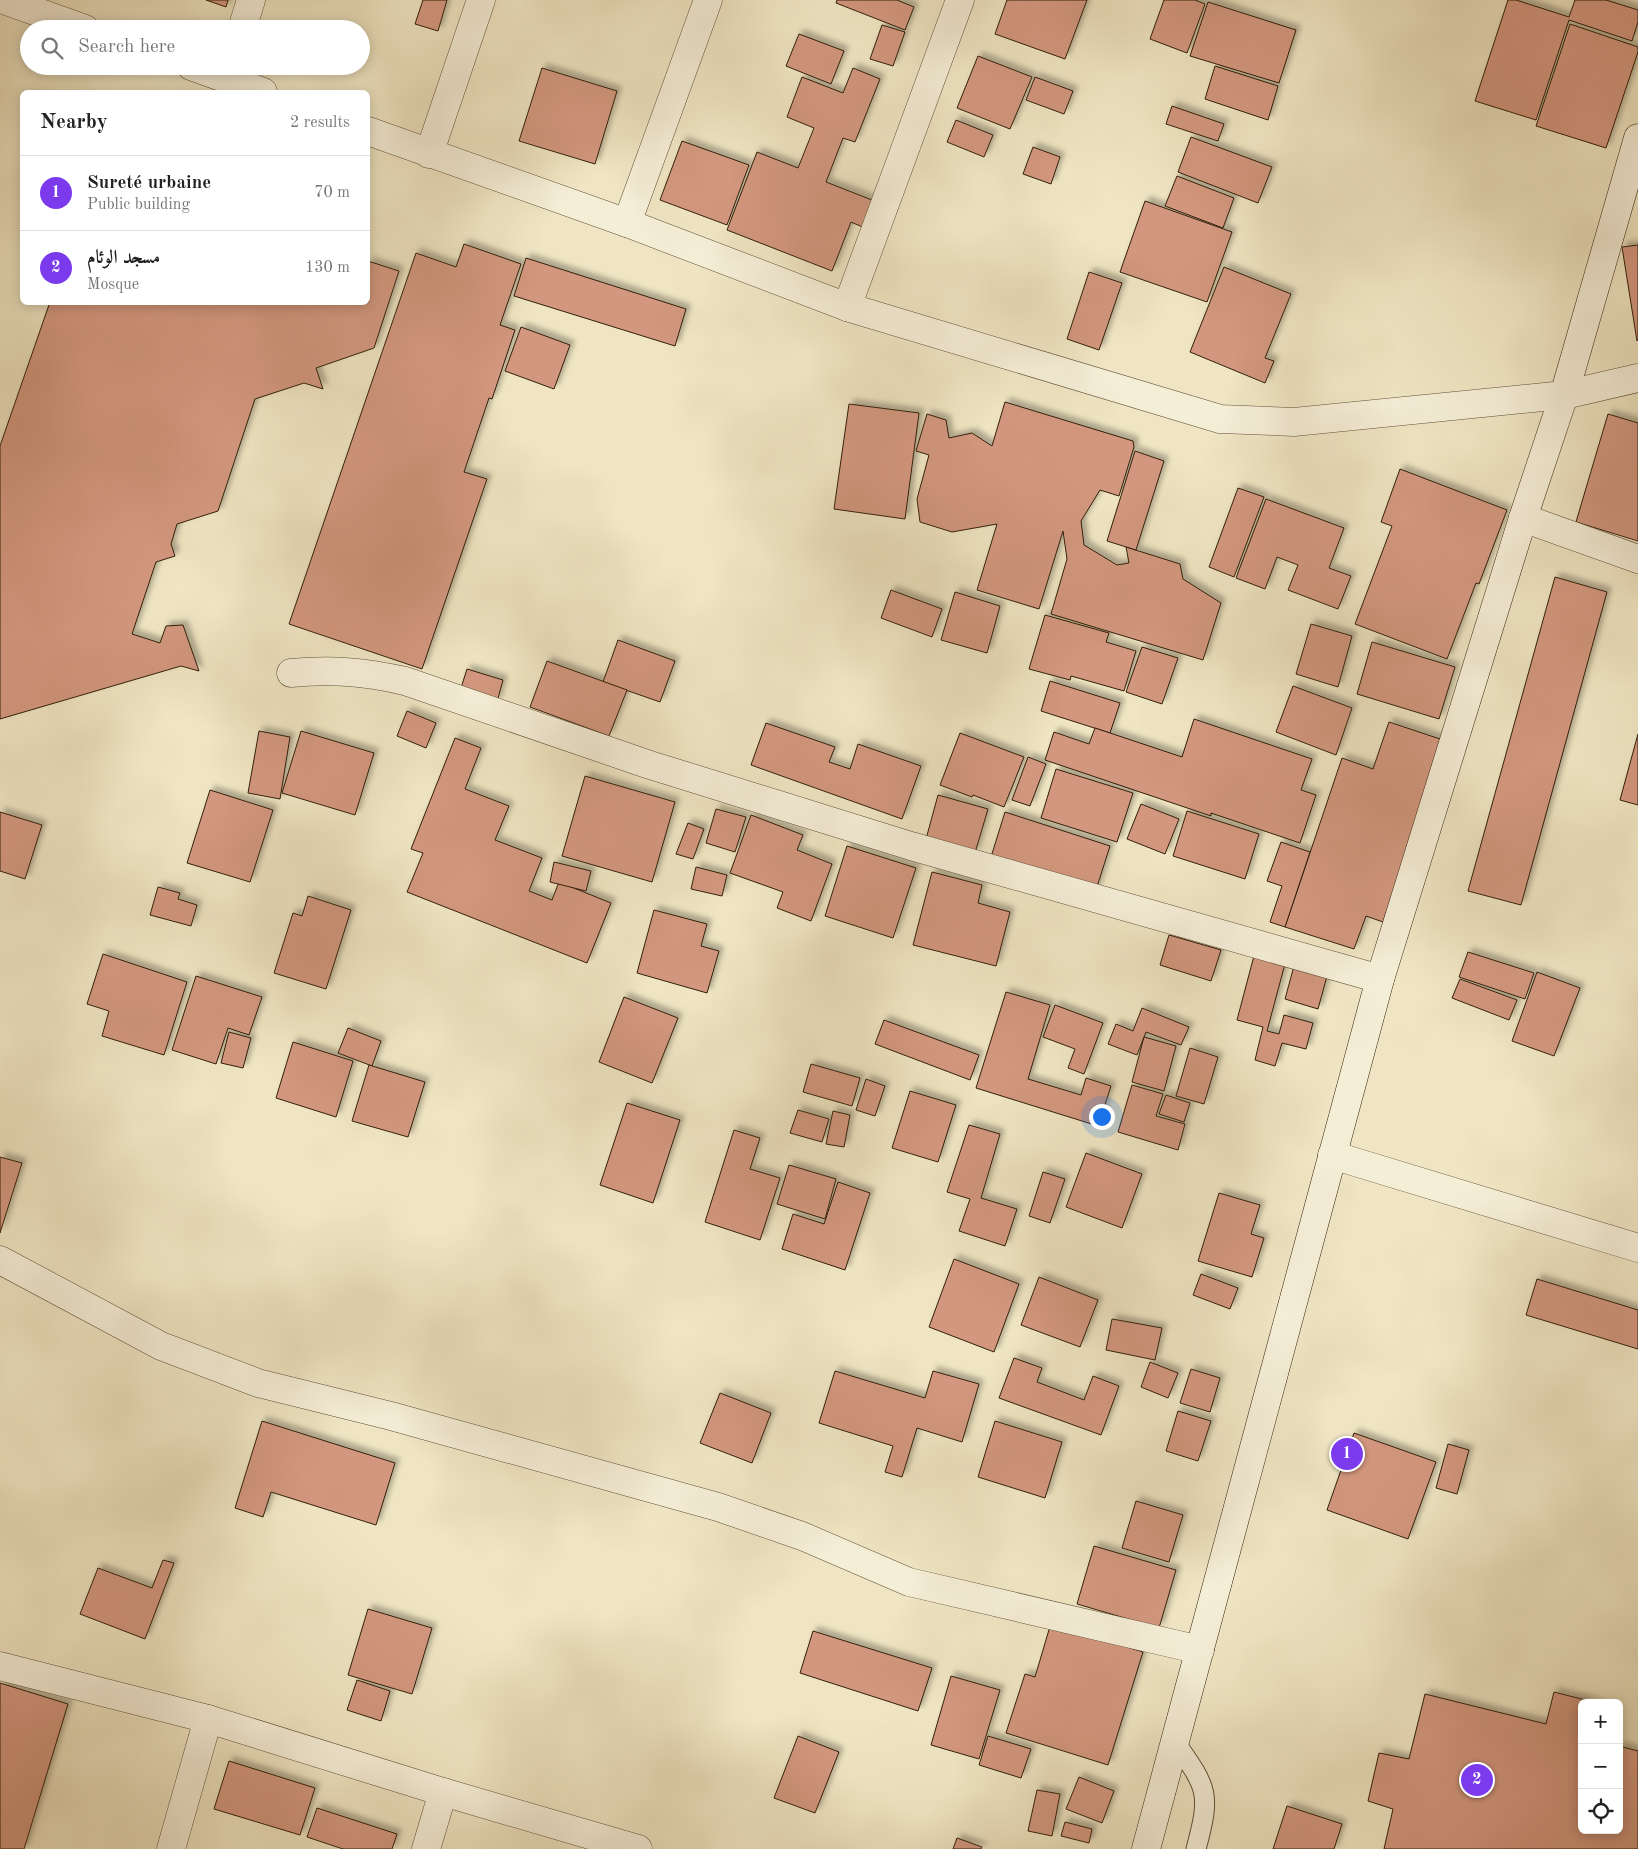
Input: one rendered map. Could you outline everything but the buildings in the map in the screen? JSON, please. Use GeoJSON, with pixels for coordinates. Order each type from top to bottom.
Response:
{"type":"FeatureCollection","features":[{"type":"Feature","properties":{"kind":"street"},"geometry":{"type":"LineString","coordinates":[[4,0],[60,20]]}},
{"type":"Feature","properties":{"kind":"street"},"geometry":{"type":"LineString","coordinates":[[245,20],[251,0]]}},
{"type":"Feature","properties":{"kind":"street"},"geometry":{"type":"LineString","coordinates":[[429,154],[481,0]]}},
{"type":"Feature","properties":{"kind":"street"},"geometry":{"type":"LineString","coordinates":[[627,223],[708,0]]}},
{"type":"Feature","properties":{"kind":"street"},"geometry":{"type":"LineString","coordinates":[[848,307],[960,0]]}},
{"type":"Feature","properties":{"kind":"street"},"geometry":{"type":"LineString","coordinates":[[232,75],[259,90]]}},
{"type":"Feature","properties":{"kind":"street"},"geometry":{"type":"LineString","coordinates":[[370,132],[627,223],[848,307],[1220,419],[1294,422],[1564,395],[1638,378]]}},
{"type":"Feature","properties":{"kind":"street"},"geometry":{"type":"LineString","coordinates":[[1146,1849],[1380,979],[1523,518],[1564,395],[1638,138]]}},
{"type":"Feature","properties":{"kind":"street"},"geometry":{"type":"LineString","coordinates":[[1523,518],[1638,559]]}},
{"type":"Feature","properties":{"kind":"street"},"geometry":{"type":"LineString","coordinates":[[291,673],[320,670],[348,671],[376,674],[404,681],[650,765],[911,846],[1380,979]]}},
{"type":"Feature","properties":{"kind":"street"},"geometry":{"type":"LineString","coordinates":[[1332,1155],[1638,1248]]}},
{"type":"Feature","properties":{"kind":"street"},"geometry":{"type":"LineString","coordinates":[[0,1260],[160,1346],[258,1383],[391,1416],[718,1508],[802,1536],[909,1582],[1200,1650]]}},
{"type":"Feature","properties":{"kind":"street"},"geometry":{"type":"LineString","coordinates":[[0,1666],[208,1719],[443,1792],[638,1849]]}},
{"type":"Feature","properties":{"kind":"street"},"geometry":{"type":"LineString","coordinates":[[171,1849],[208,1719]]}},
{"type":"Feature","properties":{"kind":"street"},"geometry":{"type":"LineString","coordinates":[[426,1849],[443,1792]]}},
{"type":"Feature","properties":{"kind":"lane"},"geometry":{"type":"LineString","coordinates":[[1175,1742],[1204,1787],[1206,1801],[1205,1816],[1196,1849]]}},
{"type":"Feature","properties":{"kind":"place","name":"Sureté urbaine"},"geometry":{"type":"Point","coordinates":[1347,1454]}},
{"type":"Feature","properties":{"kind":"place","name":"مسجد الوئام"},"geometry":{"type":"Point","coordinates":[1477,1780]}}]}
